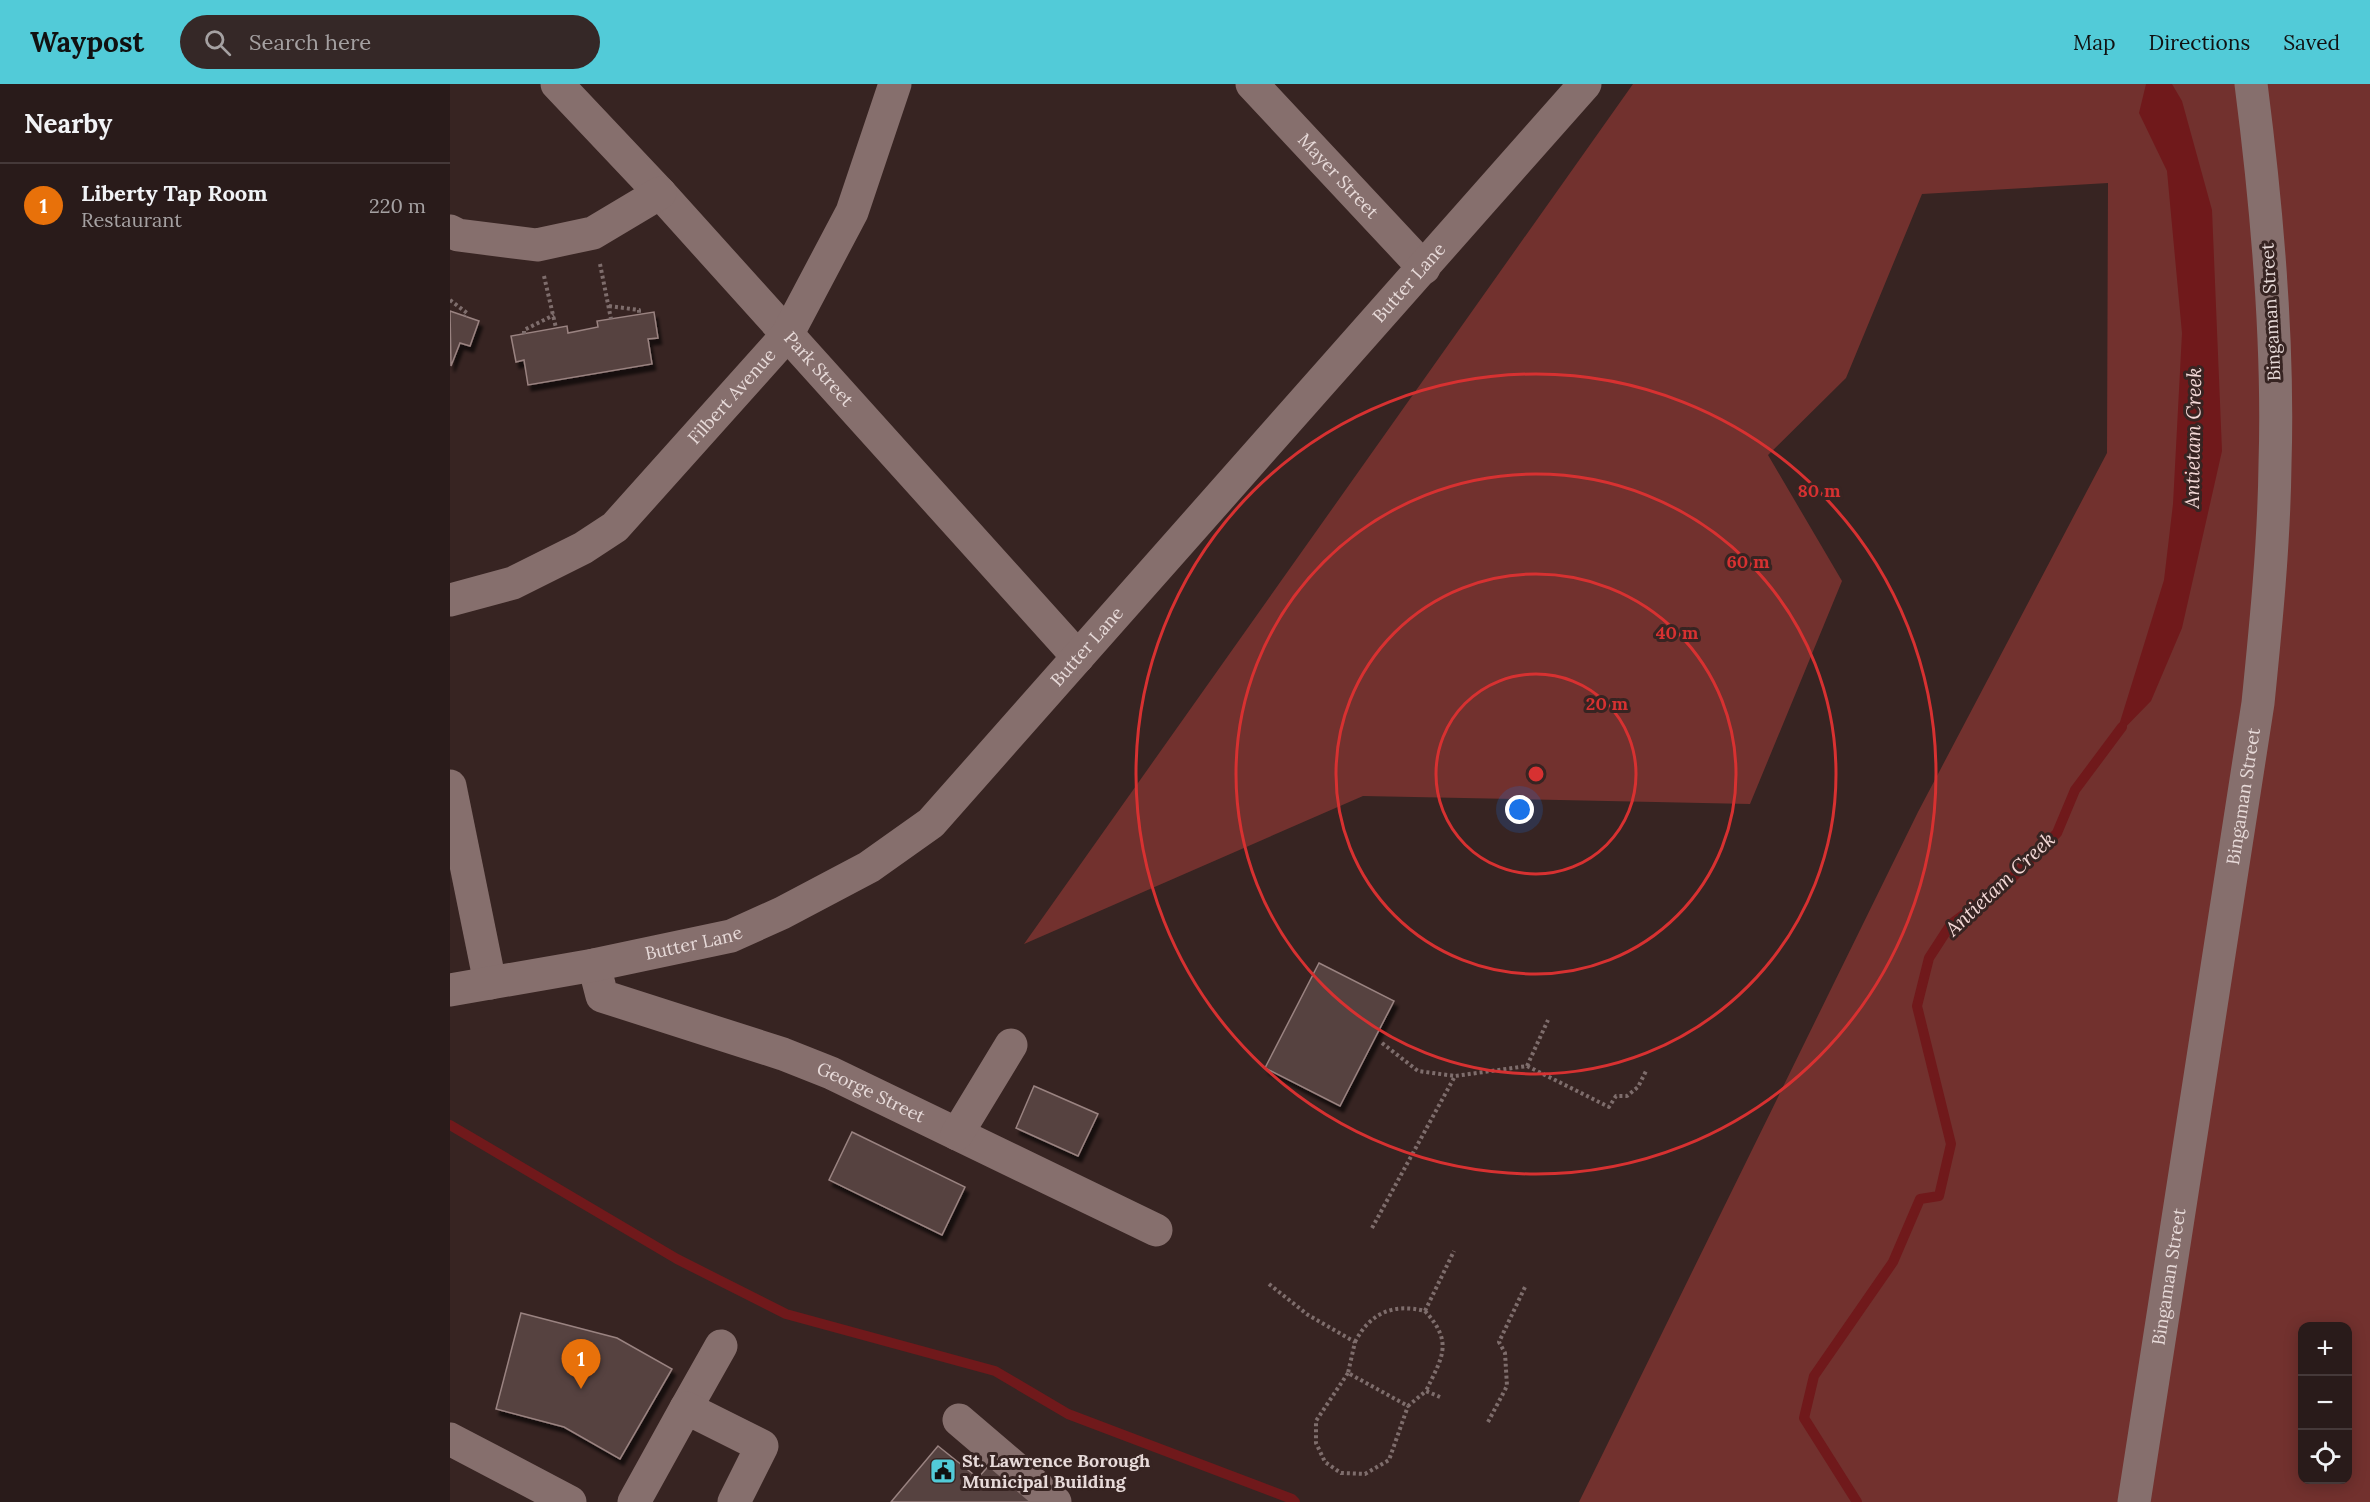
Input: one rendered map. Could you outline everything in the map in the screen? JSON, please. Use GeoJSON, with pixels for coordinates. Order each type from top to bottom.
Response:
{"type":"FeatureCollection","features":[{"type":"Feature","properties":{"kind":"street","name":"Park Street"},"geometry":{"type":"LineString","coordinates":[[557,84],[660,193],[1078,657]]}},
{"type":"Feature","properties":{"kind":"street","name":"Filbert Avenue"},"geometry":{"type":"LineString","coordinates":[[450,600],[513,583],[583,548],[615,527],[787,335],[852,212],[895,84]]}},
{"type":"Feature","properties":{"kind":"street","name":"Mayer Street"},"geometry":{"type":"LineString","coordinates":[[1252,84],[1424,268]]}},
{"type":"Feature","properties":{"kind":"street","name":"Butter Lane"},"geometry":{"type":"LineString","coordinates":[[450,990],[594,965],[731,936],[782,913],[868,867],[931,823],[1585,84]]}},
{"type":"Feature","properties":{"kind":"street","name":"Bingaman Street"},"geometry":{"type":"LineString","coordinates":[[2134,1502],[2258,703],[2270,585],[2276,463],[2275,390],[2258,90]]}},
{"type":"Feature","properties":{"kind":"street"},"geometry":{"type":"LineString","coordinates":[[450,231],[458,235],[537,245],[593,233],[660,193]]}},
{"type":"Feature","properties":{"kind":"street"},"geometry":{"type":"LineString","coordinates":[[450,786],[490,983]]}},
{"type":"Feature","properties":{"kind":"street","name":"George Street"},"geometry":{"type":"LineString","coordinates":[[594,965],[602,996],[783,1054],[831,1072],[1156,1230]]}},
{"type":"Feature","properties":{"kind":"street"},"geometry":{"type":"LineString","coordinates":[[957,1134],[1011,1045]]}},
{"type":"Feature","properties":{"kind":"street"},"geometry":{"type":"LineString","coordinates":[[634,1502],[721,1346]]}},
{"type":"Feature","properties":{"kind":"street"},"geometry":{"type":"LineString","coordinates":[[686,1408],[762,1446],[734,1502]]}},
{"type":"Feature","properties":{"kind":"street"},"geometry":{"type":"LineString","coordinates":[[959,1420],[1055,1502]]}},
{"type":"Feature","properties":{"kind":"street"},"geometry":{"type":"LineString","coordinates":[[450,1439],[570,1502]]}},
{"type":"Feature","properties":{"kind":"path"},"geometry":{"type":"LineString","coordinates":[[593,233],[611,319]]}},
{"type":"Feature","properties":{"kind":"path"},"geometry":{"type":"LineString","coordinates":[[537,245],[556,328]]}},
{"type":"Feature","properties":{"kind":"path"},"geometry":{"type":"LineString","coordinates":[[450,300],[467,313],[465,316]]}},
{"type":"Feature","properties":{"kind":"path"},"geometry":{"type":"LineString","coordinates":[[609,306],[639,310],[639,314]]}},
{"type":"Feature","properties":{"kind":"path"},"geometry":{"type":"LineString","coordinates":[[524,334],[524,330],[554,315]]}},
{"type":"Feature","properties":{"kind":"path"},"geometry":{"type":"LineString","coordinates":[[1527,1066],[1548,1020]]}},
{"type":"Feature","properties":{"kind":"path"},"geometry":{"type":"LineString","coordinates":[[1382,1042],[1418,1071],[1455,1076],[1527,1066],[1609,1107],[1616,1096],[1627,1096],[1638,1087],[1646,1071]]}},
{"type":"Feature","properties":{"kind":"path"},"geometry":{"type":"LineString","coordinates":[[1372,1228],[1455,1076]]}},
{"type":"Feature","properties":{"kind":"path"},"geometry":{"type":"LineString","coordinates":[[1425,1311],[1454,1251]]}},
{"type":"Feature","properties":{"kind":"path"},"geometry":{"type":"LineString","coordinates":[[1269,1284],[1308,1315],[1354,1342]]}},
{"type":"Feature","properties":{"kind":"path"},"geometry":{"type":"LineString","coordinates":[[1488,1422],[1508,1386],[1505,1353],[1498,1342],[1525,1287]]}},
{"type":"Feature","properties":{"kind":"path"},"geometry":{"type":"LineString","coordinates":[[1407,1306],[1425,1311],[1441,1334],[1443,1354],[1426,1391],[1408,1406],[1389,1460],[1365,1474],[1341,1473],[1325,1462],[1316,1443],[1316,1420],[1348,1373],[1354,1342],[1362,1328],[1382,1312],[1407,1306]]}},
{"type":"Feature","properties":{"kind":"path"},"geometry":{"type":"LineString","coordinates":[[1348,1373],[1408,1406]]}},
{"type":"Feature","properties":{"kind":"path"},"geometry":{"type":"LineString","coordinates":[[1426,1391],[1440,1397]]}},
{"type":"Feature","properties":{"kind":"shaded area"},"geometry":{"type":"Polygon","coordinates":[[[1633,84],[2370,84],[2370,1502],[1579,1502],[1918,812],[2107,453],[2108,183],[1922,194],[1846,378],[1768,455],[1842,581],[1750,804],[1363,796],[1024,944],[1633,84]]]}},
{"type":"Feature","properties":{"kind":"water"},"geometry":{"type":"Polygon","coordinates":[[[2146,84],[2172,84],[2182,101],[2212,210],[2222,451],[2182,628],[2151,701],[2115,738],[2164,580],[2173,504],[2182,333],[2167,171],[2139,113],[2146,84]]]}},
{"type":"Feature","properties":{"kind":"building"},"geometry":{"type":"Polygon","coordinates":[[[450,311],[479,321],[470,346],[460,343],[451,366],[450,311]]]}},
{"type":"Feature","properties":{"kind":"building"},"geometry":{"type":"Polygon","coordinates":[[[654,312],[658,338],[648,339],[652,364],[528,385],[524,360],[516,362],[511,336],[567,326],[568,333],[598,327],[597,321],[654,312]]]}},
{"type":"Feature","properties":{"kind":"building"},"geometry":{"type":"Polygon","coordinates":[[[1319,963],[1394,1001],[1340,1106],[1265,1068],[1319,963]]]}},
{"type":"Feature","properties":{"kind":"building"},"geometry":{"type":"Polygon","coordinates":[[[1034,1086],[1098,1114],[1078,1156],[1016,1128],[1034,1086]]]}},
{"type":"Feature","properties":{"kind":"building"},"geometry":{"type":"Polygon","coordinates":[[[852,1132],[965,1187],[942,1235],[829,1180],[852,1132]]]}},
{"type":"Feature","properties":{"kind":"building"},"geometry":{"type":"Polygon","coordinates":[[[521,1313],[617,1338],[672,1369],[620,1459],[564,1427],[496,1409],[521,1313]]]}},
{"type":"Feature","properties":{"kind":"building","name":"St. Lawrence Borough Municipal Building"},"geometry":{"type":"Polygon","coordinates":[[[938,1446],[978,1478],[991,1463],[1037,1502],[891,1502],[938,1446]]]}},
{"type":"Feature","properties":{"kind":"waterway","name":"Antietam Creek"},"geometry":{"type":"LineString","coordinates":[[1857,1502],[1804,1418],[1814,1376],[1893,1262],[1920,1199],[1939,1196],[1951,1144],[1917,1006],[1929,958],[1951,924],[2008,882],[2057,833],[2075,790],[2122,727]]}},
{"type":"Feature","properties":{"kind":"waterway"},"geometry":{"type":"LineString","coordinates":[[450,1125],[677,1259],[786,1314],[995,1371],[1068,1414],[1295,1502]]}},
{"type":"Feature","properties":{"kind":"place","name":"Liberty Tap Room"},"geometry":{"type":"Point","coordinates":[581,1389]}},
{"type":"Feature","properties":{"kind":"place","name":"St. Lawrence Borough Municipal Building"},"geometry":{"type":"Point","coordinates":[943,1471]}}]}
